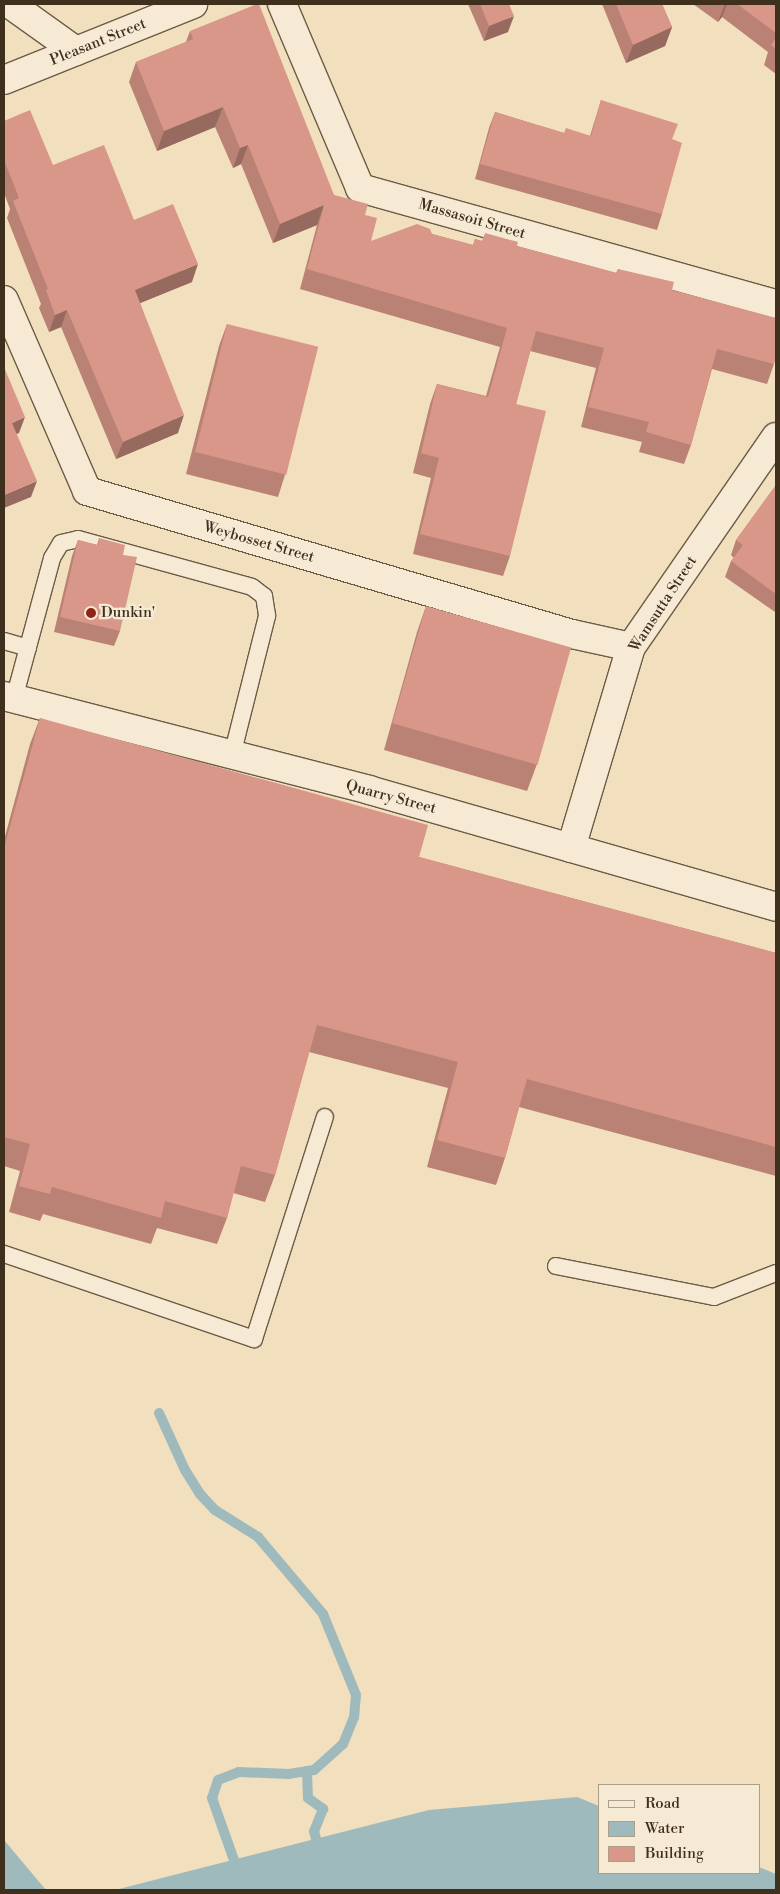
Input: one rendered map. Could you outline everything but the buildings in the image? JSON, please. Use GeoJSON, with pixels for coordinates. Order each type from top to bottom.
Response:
{"type":"FeatureCollection","features":[{"type":"Feature","properties":{"kind":"street"},"geometry":{"type":"LineString","coordinates":[[10,4],[76,51]]}},
{"type":"Feature","properties":{"kind":"street","name":"Pleasant Street"},"geometry":{"type":"LineString","coordinates":[[4,80],[193,4]]}},
{"type":"Feature","properties":{"kind":"street","name":"Massasoit Street"},"geometry":{"type":"LineString","coordinates":[[282,4],[360,188],[776,304]]}},
{"type":"Feature","properties":{"kind":"street","name":"Weybosset Street"},"geometry":{"type":"LineString","coordinates":[[4,300],[86,491],[572,634],[631,647]]}},
{"type":"Feature","properties":{"kind":"street","name":"Wamsutta Street"},"geometry":{"type":"LineString","coordinates":[[571,848],[631,647],[776,437]]}},
{"type":"Feature","properties":{"kind":"street","name":"Quarry Street"},"geometry":{"type":"LineString","coordinates":[[9,697],[232,755],[571,848],[776,907]]}},
{"type":"Feature","properties":{"kind":"lane"},"geometry":{"type":"LineString","coordinates":[[9,697],[28,648],[52,558],[62,543],[78,539],[252,587],[264,596],[267,616],[232,755]]}},
{"type":"Feature","properties":{"kind":"lane"},"geometry":{"type":"LineString","coordinates":[[4,641],[28,648]]}},
{"type":"Feature","properties":{"kind":"lane"},"geometry":{"type":"LineString","coordinates":[[4,1254],[254,1339],[325,1117]]}},
{"type":"Feature","properties":{"kind":"lane"},"geometry":{"type":"LineString","coordinates":[[556,1266],[714,1297],[776,1273]]}},
{"type":"Feature","properties":{"kind":"water"},"geometry":{"type":"Polygon","coordinates":[[[577,1797],[598,1806],[598,1874],[760,1874],[760,1867],[776,1874],[776,1890],[115,1890],[429,1810],[577,1797]]]}},
{"type":"Feature","properties":{"kind":"water"},"geometry":{"type":"Polygon","coordinates":[[[4,1840],[46,1890],[4,1890],[4,1840]]]}},
{"type":"Feature","properties":{"kind":"waterway"},"geometry":{"type":"LineString","coordinates":[[159,1413],[185,1470],[200,1494],[215,1510],[258,1537],[323,1614],[356,1695],[354,1717],[343,1744],[314,1770],[289,1774],[239,1772],[218,1780],[212,1798],[234,1860]]}},
{"type":"Feature","properties":{"kind":"waterway"},"geometry":{"type":"LineString","coordinates":[[307,1771],[308,1798],[323,1809],[314,1831],[316,1839]]}},
{"type":"Feature","properties":{"kind":"place","name":"Dunkin'"},"geometry":{"type":"Point","coordinates":[91,613]}}]}
